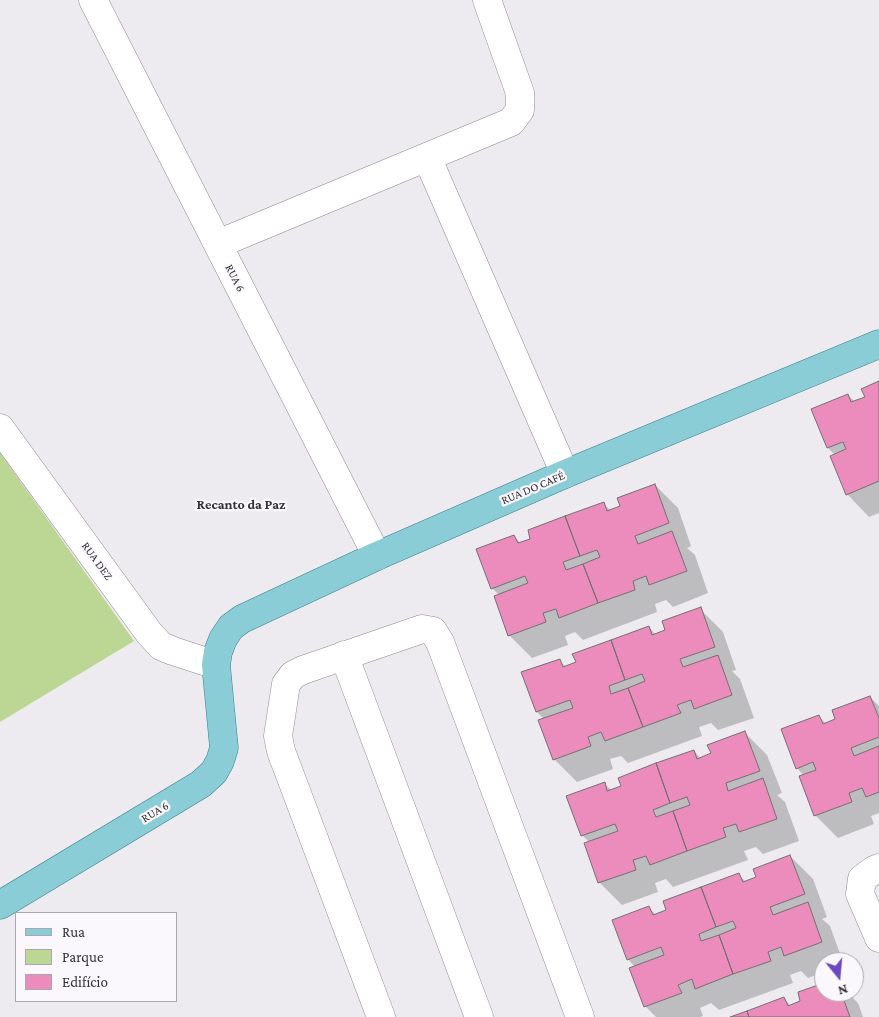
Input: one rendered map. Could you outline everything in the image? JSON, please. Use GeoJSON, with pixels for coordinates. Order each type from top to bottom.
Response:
{"type":"FeatureCollection","features":[{"type":"Feature","properties":{"kind":"main road","name":"RUA DO CAFÉ"},"geometry":{"type":"LineString","coordinates":[[216,665],[223,639],[231,627],[242,619],[377,556],[565,474],[879,344]]}},
{"type":"Feature","properties":{"kind":"main road","name":"RUA 6"},"geometry":{"type":"LineString","coordinates":[[0,905],[201,784],[214,772],[224,748],[216,665]]}},
{"type":"Feature","properties":{"kind":"street","name":"RUA 6"},"geometry":{"type":"LineString","coordinates":[[92,0],[377,556]]}},
{"type":"Feature","properties":{"kind":"street"},"geometry":{"type":"LineString","coordinates":[[218,244],[511,122],[520,110],[520,93],[487,0]]}},
{"type":"Feature","properties":{"kind":"street"},"geometry":{"type":"LineString","coordinates":[[427,157],[565,474]]}},
{"type":"Feature","properties":{"kind":"street","name":"RUA DEZ"},"geometry":{"type":"LineString","coordinates":[[0,428],[149,633],[161,646],[167,649],[216,665]]}},
{"type":"Feature","properties":{"kind":"street"},"geometry":{"type":"LineString","coordinates":[[381,1017],[281,751],[278,736],[286,684],[293,675],[422,628],[433,631],[440,642],[580,1017]]}},
{"type":"Feature","properties":{"kind":"street"},"geometry":{"type":"LineString","coordinates":[[344,655],[479,1017]]}},
{"type":"Feature","properties":{"kind":"street"},"geometry":{"type":"LineString","coordinates":[[879,868],[862,879],[860,894],[879,938]]}},
{"type":"Feature","properties":{"kind":"green space"},"geometry":{"type":"Polygon","coordinates":[[[0,453],[134,641],[0,722],[0,453]]]}},
{"type":"Feature","properties":{"kind":"building"},"geometry":{"type":"Polygon","coordinates":[[[879,381],[879,481],[846,495],[830,456],[846,449],[843,442],[827,448],[811,409],[848,394],[851,402],[865,397],[861,389],[879,381]]]}},
{"type":"Feature","properties":{"kind":"building"},"geometry":{"type":"Polygon","coordinates":[[[655,484],[669,523],[635,536],[638,544],[672,531],[687,571],[649,585],[646,576],[633,581],[635,590],[598,603],[583,564],[600,557],[597,550],[580,556],[565,516],[604,502],[607,511],[620,506],[617,498],[655,484]]]}},
{"type":"Feature","properties":{"kind":"building"},"geometry":{"type":"Polygon","coordinates":[[[565,516],[580,556],[563,562],[566,570],[583,564],[598,603],[559,618],[556,609],[543,613],[546,622],[508,636],[494,596],[528,583],[525,576],[491,589],[476,549],[514,535],[518,543],[530,539],[528,530],[565,516]]]}},
{"type":"Feature","properties":{"kind":"building"},"geometry":{"type":"Polygon","coordinates":[[[701,607],[715,647],[680,659],[683,667],[718,655],[732,695],[694,709],[691,700],[677,705],[681,713],[643,727],[628,688],[645,681],[642,674],[625,680],[611,640],[649,626],[652,635],[665,630],[662,621],[701,607]]]}},
{"type":"Feature","properties":{"kind":"building"},"geometry":{"type":"Polygon","coordinates":[[[611,640],[625,680],[609,686],[611,694],[628,688],[643,727],[605,741],[601,732],[588,737],[591,746],[553,760],[538,720],[573,708],[570,700],[536,712],[521,672],[560,659],[563,667],[576,662],[572,654],[611,640]]]}},
{"type":"Feature","properties":{"kind":"building"},"geometry":{"type":"Polygon","coordinates":[[[870,696],[879,718],[879,737],[851,748],[854,756],[879,746],[879,792],[866,797],[862,788],[849,793],[852,802],[814,816],[799,776],[816,770],[813,762],[796,769],[781,729],[819,715],[823,724],[835,719],[832,710],[870,696]]]}},
{"type":"Feature","properties":{"kind":"building"},"geometry":{"type":"Polygon","coordinates":[[[745,731],[760,771],[726,783],[728,791],[763,778],[777,819],[739,832],[736,824],[723,828],[726,837],[687,851],[673,811],[690,805],[687,797],[670,803],[656,763],[694,750],[697,759],[711,753],[707,745],[745,731]]]}},
{"type":"Feature","properties":{"kind":"building"},"geometry":{"type":"Polygon","coordinates":[[[656,763],[670,803],[653,810],[656,817],[673,811],[687,851],[650,865],[646,856],[633,860],[636,870],[598,883],[584,843],[618,831],[615,824],[581,836],[566,796],[605,782],[607,791],[621,786],[618,778],[656,763]]]}},
{"type":"Feature","properties":{"kind":"building"},"geometry":{"type":"Polygon","coordinates":[[[790,855],[805,894],[770,907],[773,915],[808,902],[822,942],[784,956],[781,947],[768,952],[771,961],[733,974],[719,935],[736,928],[733,921],[716,927],[701,887],[739,873],[743,882],[756,877],[753,869],[790,855]]]}},
{"type":"Feature","properties":{"kind":"building"},"geometry":{"type":"Polygon","coordinates":[[[701,887],[716,927],[699,934],[701,941],[719,935],[733,974],[695,989],[692,979],[678,985],[682,993],[644,1007],[629,968],[664,955],[661,947],[627,960],[612,920],[649,906],[653,915],[666,910],[663,901],[701,887]]]}},
{"type":"Feature","properties":{"kind":"building"},"geometry":{"type":"Polygon","coordinates":[[[814,986],[814,1002],[845,1002],[850,1017],[749,1017],[747,1011],[784,997],[788,1006],[800,1001],[798,992],[814,986]]]}},
{"type":"Feature","properties":{"kind":"building"},"geometry":{"type":"Polygon","coordinates":[[[747,1011],[749,1017],[730,1017],[747,1011]]]}},
{"type":"Feature","properties":{"kind":"district","name":"Recanto da Paz"},"geometry":{"type":"Point","coordinates":[241,505]}}]}
